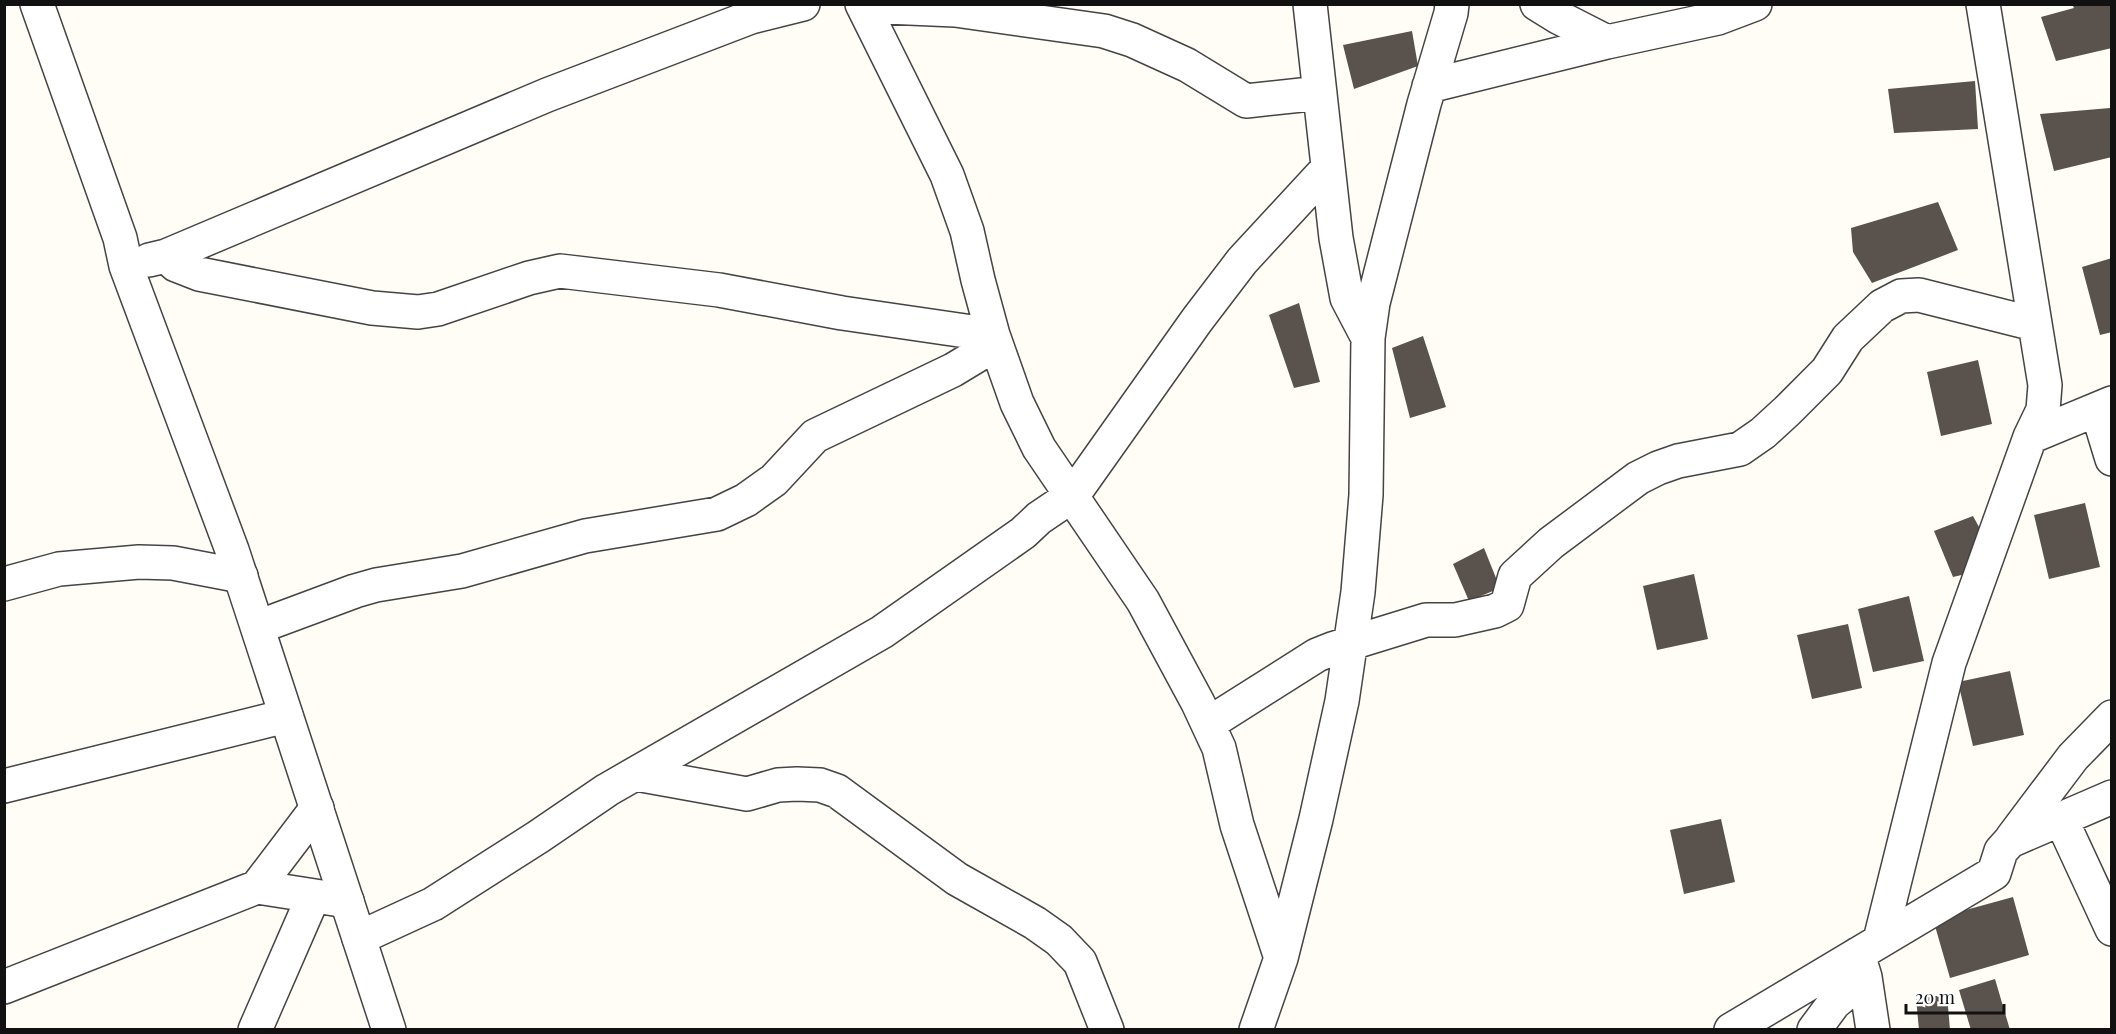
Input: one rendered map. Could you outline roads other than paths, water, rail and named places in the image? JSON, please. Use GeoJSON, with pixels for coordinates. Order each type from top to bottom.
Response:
{"type":"FeatureCollection","features":[{"type":"Feature","properties":{"kind":"street"},"geometry":{"type":"LineString","coordinates":[[37,4],[120,238],[126,266],[241,576],[389,1029]]}},
{"type":"Feature","properties":{"kind":"street"},"geometry":{"type":"LineString","coordinates":[[126,266],[166,256],[547,95],[750,17],[803,4]]}},
{"type":"Feature","properties":{"kind":"street"},"geometry":{"type":"LineString","coordinates":[[1310,4],[1336,238],[1347,298],[1368,338]]}},
{"type":"Feature","properties":{"kind":"street"},"geometry":{"type":"LineString","coordinates":[[1256,1029],[1281,958],[1319,808],[1342,701],[1358,592],[1366,495],[1368,338],[1378,276],[1449,23],[1452,4]]}},
{"type":"Feature","properties":{"kind":"street"},"geometry":{"type":"LineString","coordinates":[[1537,4],[1607,42]]}},
{"type":"Feature","properties":{"kind":"street"},"geometry":{"type":"LineString","coordinates":[[1430,86],[1607,42],[1718,18],[1755,4]]}},
{"type":"Feature","properties":{"kind":"street"},"geometry":{"type":"LineString","coordinates":[[1814,1029],[1867,957],[1949,663],[2030,437],[2043,410],[2045,385],[1983,4]]}},
{"type":"Feature","properties":{"kind":"street"},"geometry":{"type":"LineString","coordinates":[[1281,958],[1237,825],[1219,748],[1143,601],[1034,439],[1017,404],[995,340],[967,231],[947,175],[862,5],[962,7],[1104,31],[1132,39],[1187,65],[1246,101],[1320,93]]}},
{"type":"Feature","properties":{"kind":"street"},"geometry":{"type":"LineString","coordinates":[[359,938],[433,904],[608,790],[882,632],[1073,495],[1197,320],[1242,261],[1328,168]]}},
{"type":"Feature","properties":{"kind":"street"},"geometry":{"type":"LineString","coordinates":[[166,256],[176,265],[199,274],[372,308],[418,312],[438,309],[529,278],[560,271],[719,290],[995,340]]}},
{"type":"Feature","properties":{"kind":"street"},"geometry":{"type":"LineString","coordinates":[[1208,724],[1317,655],[1426,620],[1455,620],[1495,611],[1507,605],[1515,576],[1551,543],[1638,478],[1678,461],[1740,449],[1763,434],[1827,371],[1848,338],[1882,306],[1901,296],[1919,295],[2034,324]]}},
{"type":"Feature","properties":{"kind":"street"},"geometry":{"type":"LineString","coordinates":[[258,627],[376,585],[462,571],[585,536],[717,514],[746,500],[774,480],[815,436],[953,370],[995,340]]}},
{"type":"Feature","properties":{"kind":"street"},"geometry":{"type":"LineString","coordinates":[[2030,437],[2104,406],[2112,459]]}},
{"type":"Feature","properties":{"kind":"street"},"geometry":{"type":"LineString","coordinates":[[4,584],[59,569],[139,562],[173,563],[241,576]]}},
{"type":"Feature","properties":{"kind":"street"},"geometry":{"type":"LineString","coordinates":[[4,786],[286,716]]}},
{"type":"Feature","properties":{"kind":"street"},"geometry":{"type":"LineString","coordinates":[[1731,1029],[1867,957],[1994,873],[2001,851],[2073,757],[2112,717]]}},
{"type":"Feature","properties":{"kind":"street"},"geometry":{"type":"LineString","coordinates":[[636,774],[747,794],[778,785],[797,784],[820,785],[837,791],[957,879],[1035,923],[1059,940],[1080,962],[1107,1029]]}},
{"type":"Feature","properties":{"kind":"street"},"geometry":{"type":"LineString","coordinates":[[2010,841],[2112,797]]}},
{"type":"Feature","properties":{"kind":"street"},"geometry":{"type":"LineString","coordinates":[[4,987],[257,887],[317,808]]}},
{"type":"Feature","properties":{"kind":"street"},"geometry":{"type":"LineString","coordinates":[[2061,819],[2112,929]]}},
{"type":"Feature","properties":{"kind":"street"},"geometry":{"type":"LineString","coordinates":[[257,887],[347,901]]}},
{"type":"Feature","properties":{"kind":"street"},"geometry":{"type":"LineString","coordinates":[[255,1029],[313,897]]}},
{"type":"Feature","properties":{"kind":"street"},"geometry":{"type":"LineString","coordinates":[[1867,957],[1873,1029]]}}]}
